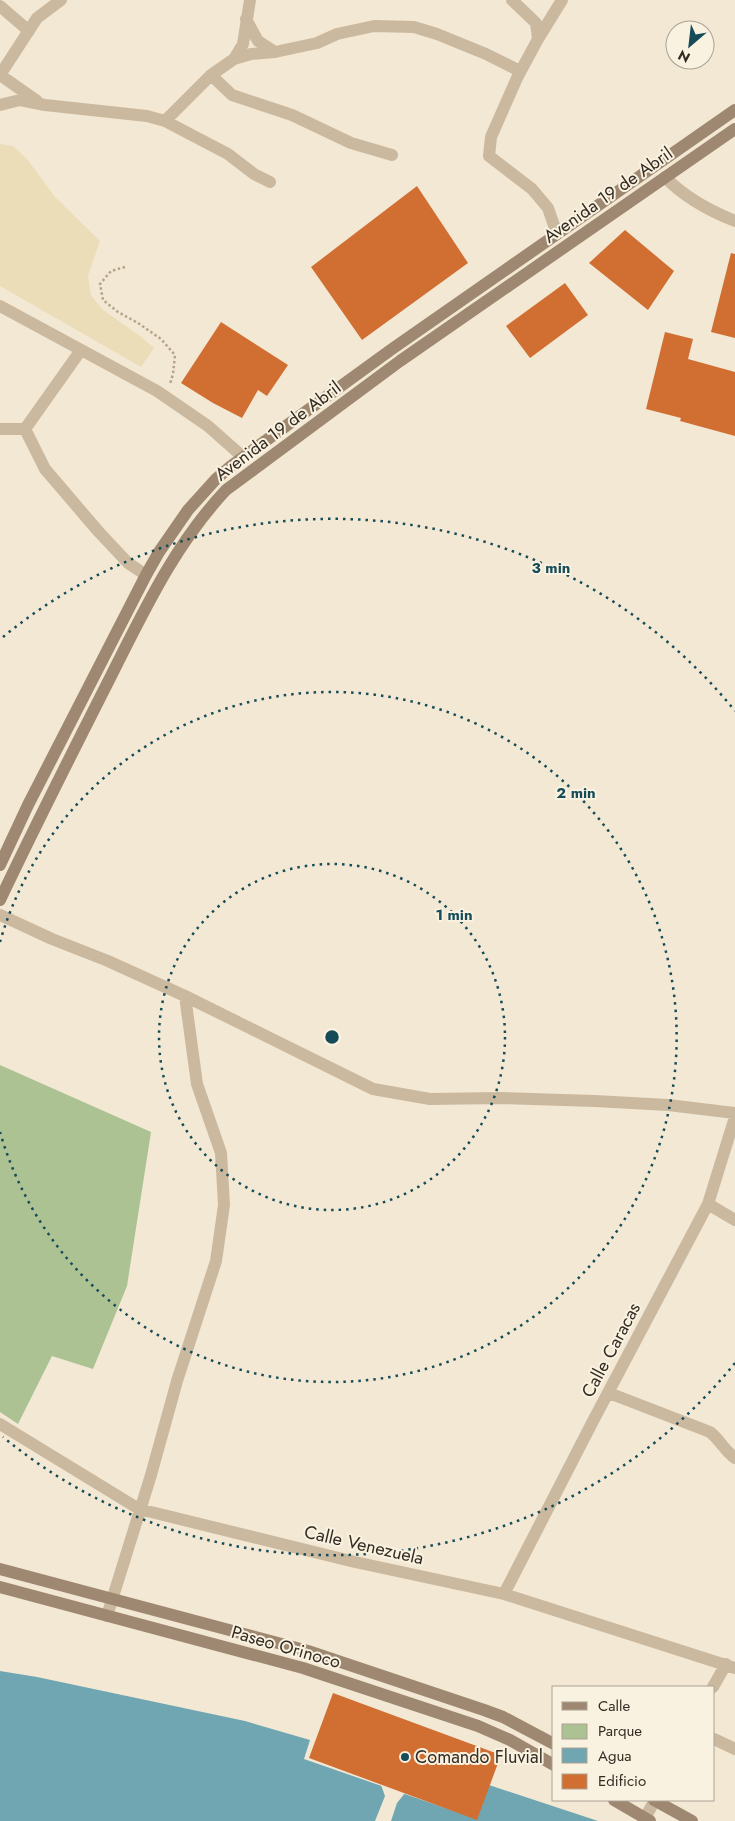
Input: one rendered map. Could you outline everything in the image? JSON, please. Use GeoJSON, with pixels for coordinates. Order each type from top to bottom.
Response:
{"type":"FeatureCollection","features":[{"type":"Feature","properties":{"kind":"street"},"geometry":{"type":"LineString","coordinates":[[45,105],[0,75],[37,18],[61,0]]}},
{"type":"Feature","properties":{"kind":"street"},"geometry":{"type":"LineString","coordinates":[[234,59],[243,44],[250,0]]}},
{"type":"Feature","properties":{"kind":"street"},"geometry":{"type":"LineString","coordinates":[[557,234],[548,208],[532,189],[489,156],[491,138],[520,72],[562,0]]}},
{"type":"Feature","properties":{"kind":"street"},"geometry":{"type":"LineString","coordinates":[[513,1],[536,23],[538,39]]}},
{"type":"Feature","properties":{"kind":"street"},"geometry":{"type":"LineString","coordinates":[[0,6],[29,31]]}},
{"type":"Feature","properties":{"kind":"street"},"geometry":{"type":"LineString","coordinates":[[246,19],[258,41],[275,52]]}},
{"type":"Feature","properties":{"kind":"street"},"geometry":{"type":"LineString","coordinates":[[165,121],[211,75],[234,59],[251,54],[275,52],[317,44],[337,34],[374,26],[414,28],[453,40],[520,72]]}},
{"type":"Feature","properties":{"kind":"street"},"geometry":{"type":"LineString","coordinates":[[211,75],[232,94],[292,115],[351,143],[392,155]]}},
{"type":"Feature","properties":{"kind":"street"},"geometry":{"type":"LineString","coordinates":[[0,105],[20,100],[45,105],[147,116],[165,121],[228,154],[254,174],[270,182]]}},
{"type":"Feature","properties":{"kind":"street","name":"Avenida 19 de Abril"},"geometry":{"type":"LineString","coordinates":[[0,865],[37,788],[146,575],[170,536],[202,493],[243,457],[392,349],[735,110]]}},
{"type":"Feature","properties":{"kind":"street","name":"Avenida 19 de Abril"},"geometry":{"type":"LineString","coordinates":[[0,900],[42,812],[146,607],[172,560],[214,503],[240,478],[400,361],[735,129]]}},
{"type":"Feature","properties":{"kind":"street"},"geometry":{"type":"LineString","coordinates":[[665,177],[676,189],[735,221]]}},
{"type":"Feature","properties":{"kind":"street"},"geometry":{"type":"LineString","coordinates":[[0,306],[165,397],[208,426],[243,457]]}},
{"type":"Feature","properties":{"kind":"street"},"geometry":{"type":"LineString","coordinates":[[25,429],[81,350]]}},
{"type":"Feature","properties":{"kind":"street"},"geometry":{"type":"LineString","coordinates":[[0,430],[25,429]]}},
{"type":"Feature","properties":{"kind":"street"},"geometry":{"type":"LineString","coordinates":[[25,429],[45,469],[128,563],[146,575]]}},
{"type":"Feature","properties":{"kind":"street"},"geometry":{"type":"LineString","coordinates":[[0,915],[184,996],[373,1089],[430,1100],[500,1098],[595,1101],[678,1106],[735,1113]]}},
{"type":"Feature","properties":{"kind":"street"},"geometry":{"type":"LineString","coordinates":[[107,1616],[151,1475],[177,1381],[216,1261],[224,1205],[221,1153],[197,1084],[184,996]]}},
{"type":"Feature","properties":{"kind":"street","name":"Calle Caracas"},"geometry":{"type":"LineString","coordinates":[[504,1594],[708,1204],[735,1117]]}},
{"type":"Feature","properties":{"kind":"street"},"geometry":{"type":"LineString","coordinates":[[708,1204],[735,1220]]}},
{"type":"Feature","properties":{"kind":"street"},"geometry":{"type":"LineString","coordinates":[[608,1393],[710,1432],[720,1440],[728,1453],[735,1458]]}},
{"type":"Feature","properties":{"kind":"street","name":"Calle Venezuela"},"geometry":{"type":"LineString","coordinates":[[0,1424],[139,1510],[355,1562],[504,1594],[730,1666]]}},
{"type":"Feature","properties":{"kind":"street","name":"Paseo Orinoco"},"geometry":{"type":"LineString","coordinates":[[0,1569],[308,1651],[446,1696],[503,1717],[552,1743]]}},
{"type":"Feature","properties":{"kind":"street","name":"Paseo Orinoco"},"geometry":{"type":"LineString","coordinates":[[0,1587],[303,1668],[496,1733],[552,1764]]}},
{"type":"Feature","properties":{"kind":"street"},"geometry":{"type":"LineString","coordinates":[[714,1686],[730,1666]]}},
{"type":"Feature","properties":{"kind":"street"},"geometry":{"type":"LineString","coordinates":[[715,1739],[735,1749]]}},
{"type":"Feature","properties":{"kind":"street"},"geometry":{"type":"LineString","coordinates":[[616,1801],[648,1820],[654,1801]]}},
{"type":"Feature","properties":{"kind":"street"},"geometry":{"type":"LineString","coordinates":[[656,1801],[692,1821]]}},
{"type":"Feature","properties":{"kind":"path"},"geometry":{"type":"LineString","coordinates":[[125,267],[111,271],[100,284],[103,300],[118,312],[161,339],[175,355],[173,374],[165,397]]}},
{"type":"Feature","properties":{"kind":"green space"},"geometry":{"type":"Polygon","coordinates":[[[0,1065],[151,1132],[127,1286],[93,1369],[52,1356],[18,1424],[0,1412],[0,1065]]]}},
{"type":"Feature","properties":{"kind":"shaded area"},"geometry":{"type":"Polygon","coordinates":[[[0,144],[13,146],[28,160],[55,197],[100,241],[88,276],[91,295],[103,310],[154,348],[141,367],[0,286],[0,144]]]}},
{"type":"Feature","properties":{"kind":"water"},"geometry":{"type":"Polygon","coordinates":[[[0,1671],[37,1677],[245,1721],[310,1740],[304,1759],[471,1817],[483,1783],[598,1821],[0,1821],[0,1671]]]}},
{"type":"Feature","properties":{"kind":"pier"},"geometry":{"type":"Polygon","coordinates":[[[381,1785],[405,1793],[397,1803],[391,1821],[375,1821],[385,1796],[381,1785]]]}},
{"type":"Feature","properties":{"kind":"building"},"geometry":{"type":"Polygon","coordinates":[[[417,186],[468,263],[362,340],[311,267],[417,186]]]}},
{"type":"Feature","properties":{"kind":"building"},"geometry":{"type":"Polygon","coordinates":[[[625,230],[674,271],[648,310],[589,263],[625,230]]]}},
{"type":"Feature","properties":{"kind":"building"},"geometry":{"type":"Polygon","coordinates":[[[731,253],[735,254],[735,338],[711,332],[731,253]]]}},
{"type":"Feature","properties":{"kind":"building"},"geometry":{"type":"Polygon","coordinates":[[[565,283],[588,315],[530,358],[506,326],[565,283]]]}},
{"type":"Feature","properties":{"kind":"building"},"geometry":{"type":"Polygon","coordinates":[[[221,322],[288,365],[267,396],[258,390],[242,418],[181,383],[221,322]]]}},
{"type":"Feature","properties":{"kind":"building"},"geometry":{"type":"Polygon","coordinates":[[[665,332],[693,339],[688,359],[735,372],[735,436],[680,421],[681,418],[646,409],[665,332]]]}},
{"type":"Feature","properties":{"kind":"building","name":"Comando Fluvial"},"geometry":{"type":"Polygon","coordinates":[[[333,1693],[501,1755],[477,1820],[309,1758],[333,1693]]]}},
{"type":"Feature","properties":{"kind":"place","name":"Comando Fluvial"},"geometry":{"type":"Point","coordinates":[405,1757]}}]}
